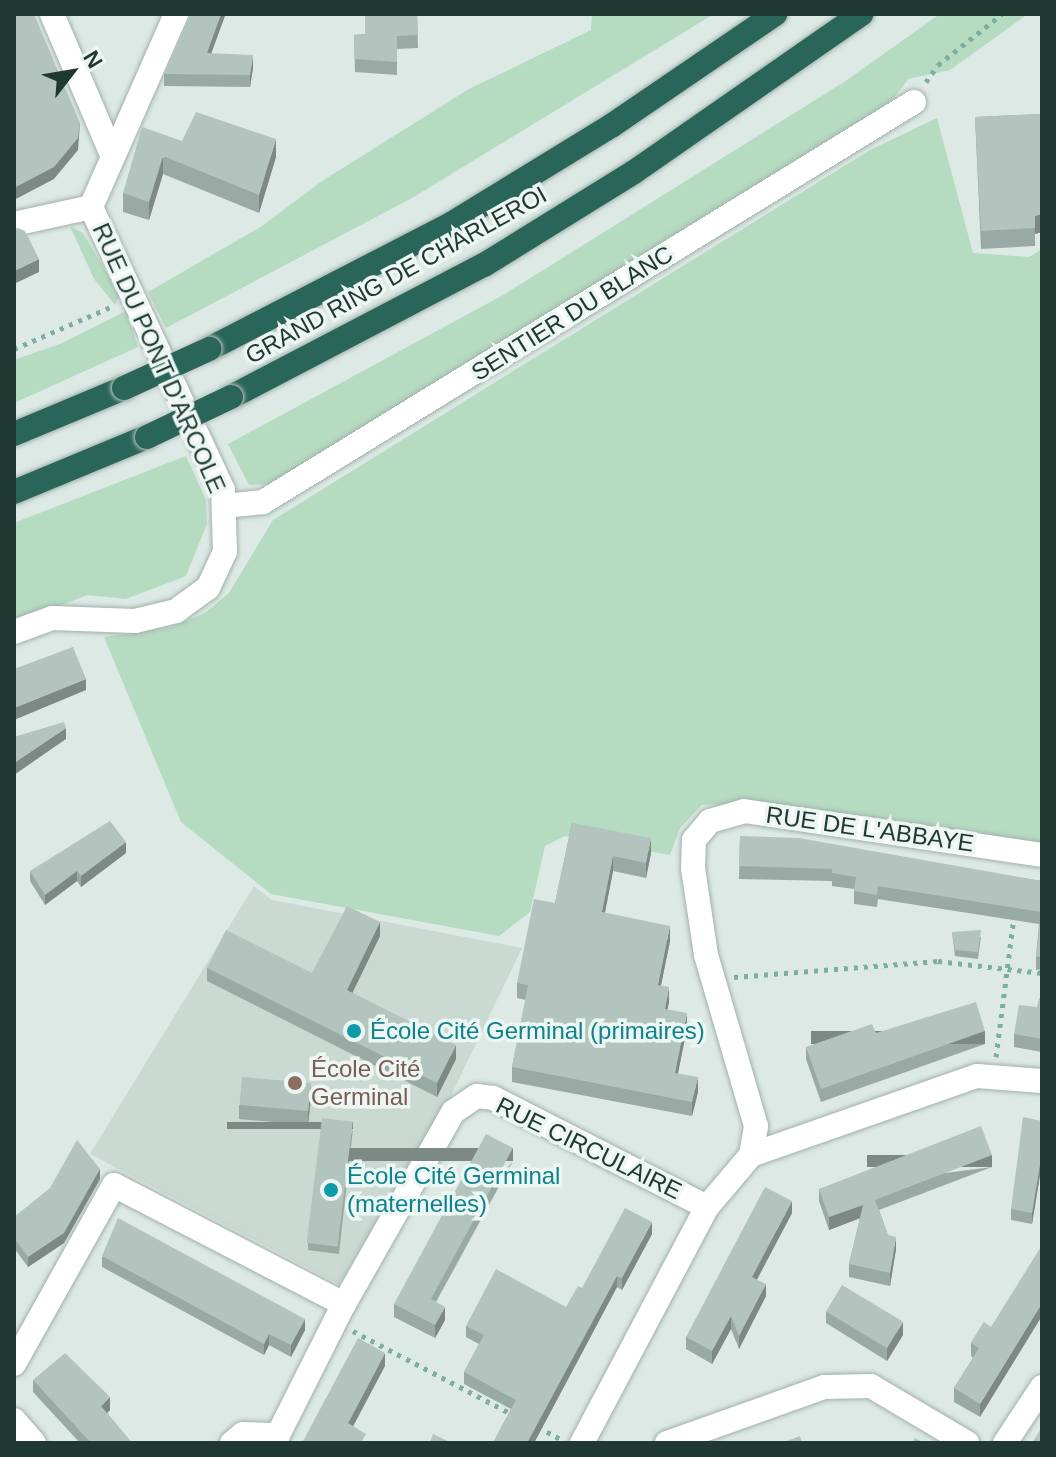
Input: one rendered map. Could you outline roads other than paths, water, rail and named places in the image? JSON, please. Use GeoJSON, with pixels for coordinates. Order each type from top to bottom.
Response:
{"type":"FeatureCollection","features":[{"type":"Feature","properties":{"kind":"highway","name":"GRAND RING DE CHARLEROI"},"geometry":{"type":"LineString","coordinates":[[14,434],[209,349],[451,224],[611,126],[775,14]]}},
{"type":"Feature","properties":{"kind":"highway","name":"GRAND RING DE CHARLEROI"},"geometry":{"type":"LineString","coordinates":[[14,492],[147,437],[231,397],[484,265],[634,172],[861,14]]}},
{"type":"Feature","properties":{"kind":"street"},"geometry":{"type":"LineString","coordinates":[[52,14],[112,155]]}},
{"type":"Feature","properties":{"kind":"street"},"geometry":{"type":"LineString","coordinates":[[14,224],[91,207],[176,14]]}},
{"type":"Feature","properties":{"kind":"street","name":"SENTIER DU BLANC"},"geometry":{"type":"LineString","coordinates":[[225,506],[263,502],[914,102]]}},
{"type":"Feature","properties":{"kind":"street","name":"RUE DU PONT D'ARCOLE"},"geometry":{"type":"LineString","coordinates":[[14,632],[52,618],[158,617],[194,601],[208,588],[225,552],[223,490],[136,296],[91,207]]}},
{"type":"Feature","properties":{"kind":"street","name":"RUE DE L'ABBAYE"},"geometry":{"type":"LineString","coordinates":[[751,1155],[756,1126],[713,979],[693,868],[694,840],[710,821],[744,811],[1042,855]]}},
{"type":"Feature","properties":{"kind":"street"},"geometry":{"type":"LineString","coordinates":[[582,1443],[707,1207],[751,1155],[977,1076],[1042,1081]]}},
{"type":"Feature","properties":{"kind":"street","name":"RUE CIRCULAIRE"},"geometry":{"type":"LineString","coordinates":[[232,1443],[243,1434],[278,1435],[340,1313],[453,1112],[477,1096],[493,1098],[707,1207]]}},
{"type":"Feature","properties":{"kind":"street"},"geometry":{"type":"LineString","coordinates":[[14,1364],[114,1185],[340,1313]]}},
{"type":"Feature","properties":{"kind":"street"},"geometry":{"type":"LineString","coordinates":[[667,1443],[824,1387],[871,1386],[967,1443]]}},
{"type":"Feature","properties":{"kind":"street"},"geometry":{"type":"LineString","coordinates":[[1005,1443],[1042,1387]]}},
{"type":"Feature","properties":{"kind":"street"},"geometry":{"type":"LineString","coordinates":[[14,1420],[34,1443]]}},
{"type":"Feature","properties":{"kind":"place","name":"École Cité Germinal (primaires)"},"geometry":{"type":"Point","coordinates":[354,1031]}},
{"type":"Feature","properties":{"kind":"place","name":"École Cité Germinal"},"geometry":{"type":"Point","coordinates":[295,1083]}},
{"type":"Feature","properties":{"kind":"place","name":"École Cité Germinal (maternelles)"},"geometry":{"type":"Point","coordinates":[331,1190]}}]}
